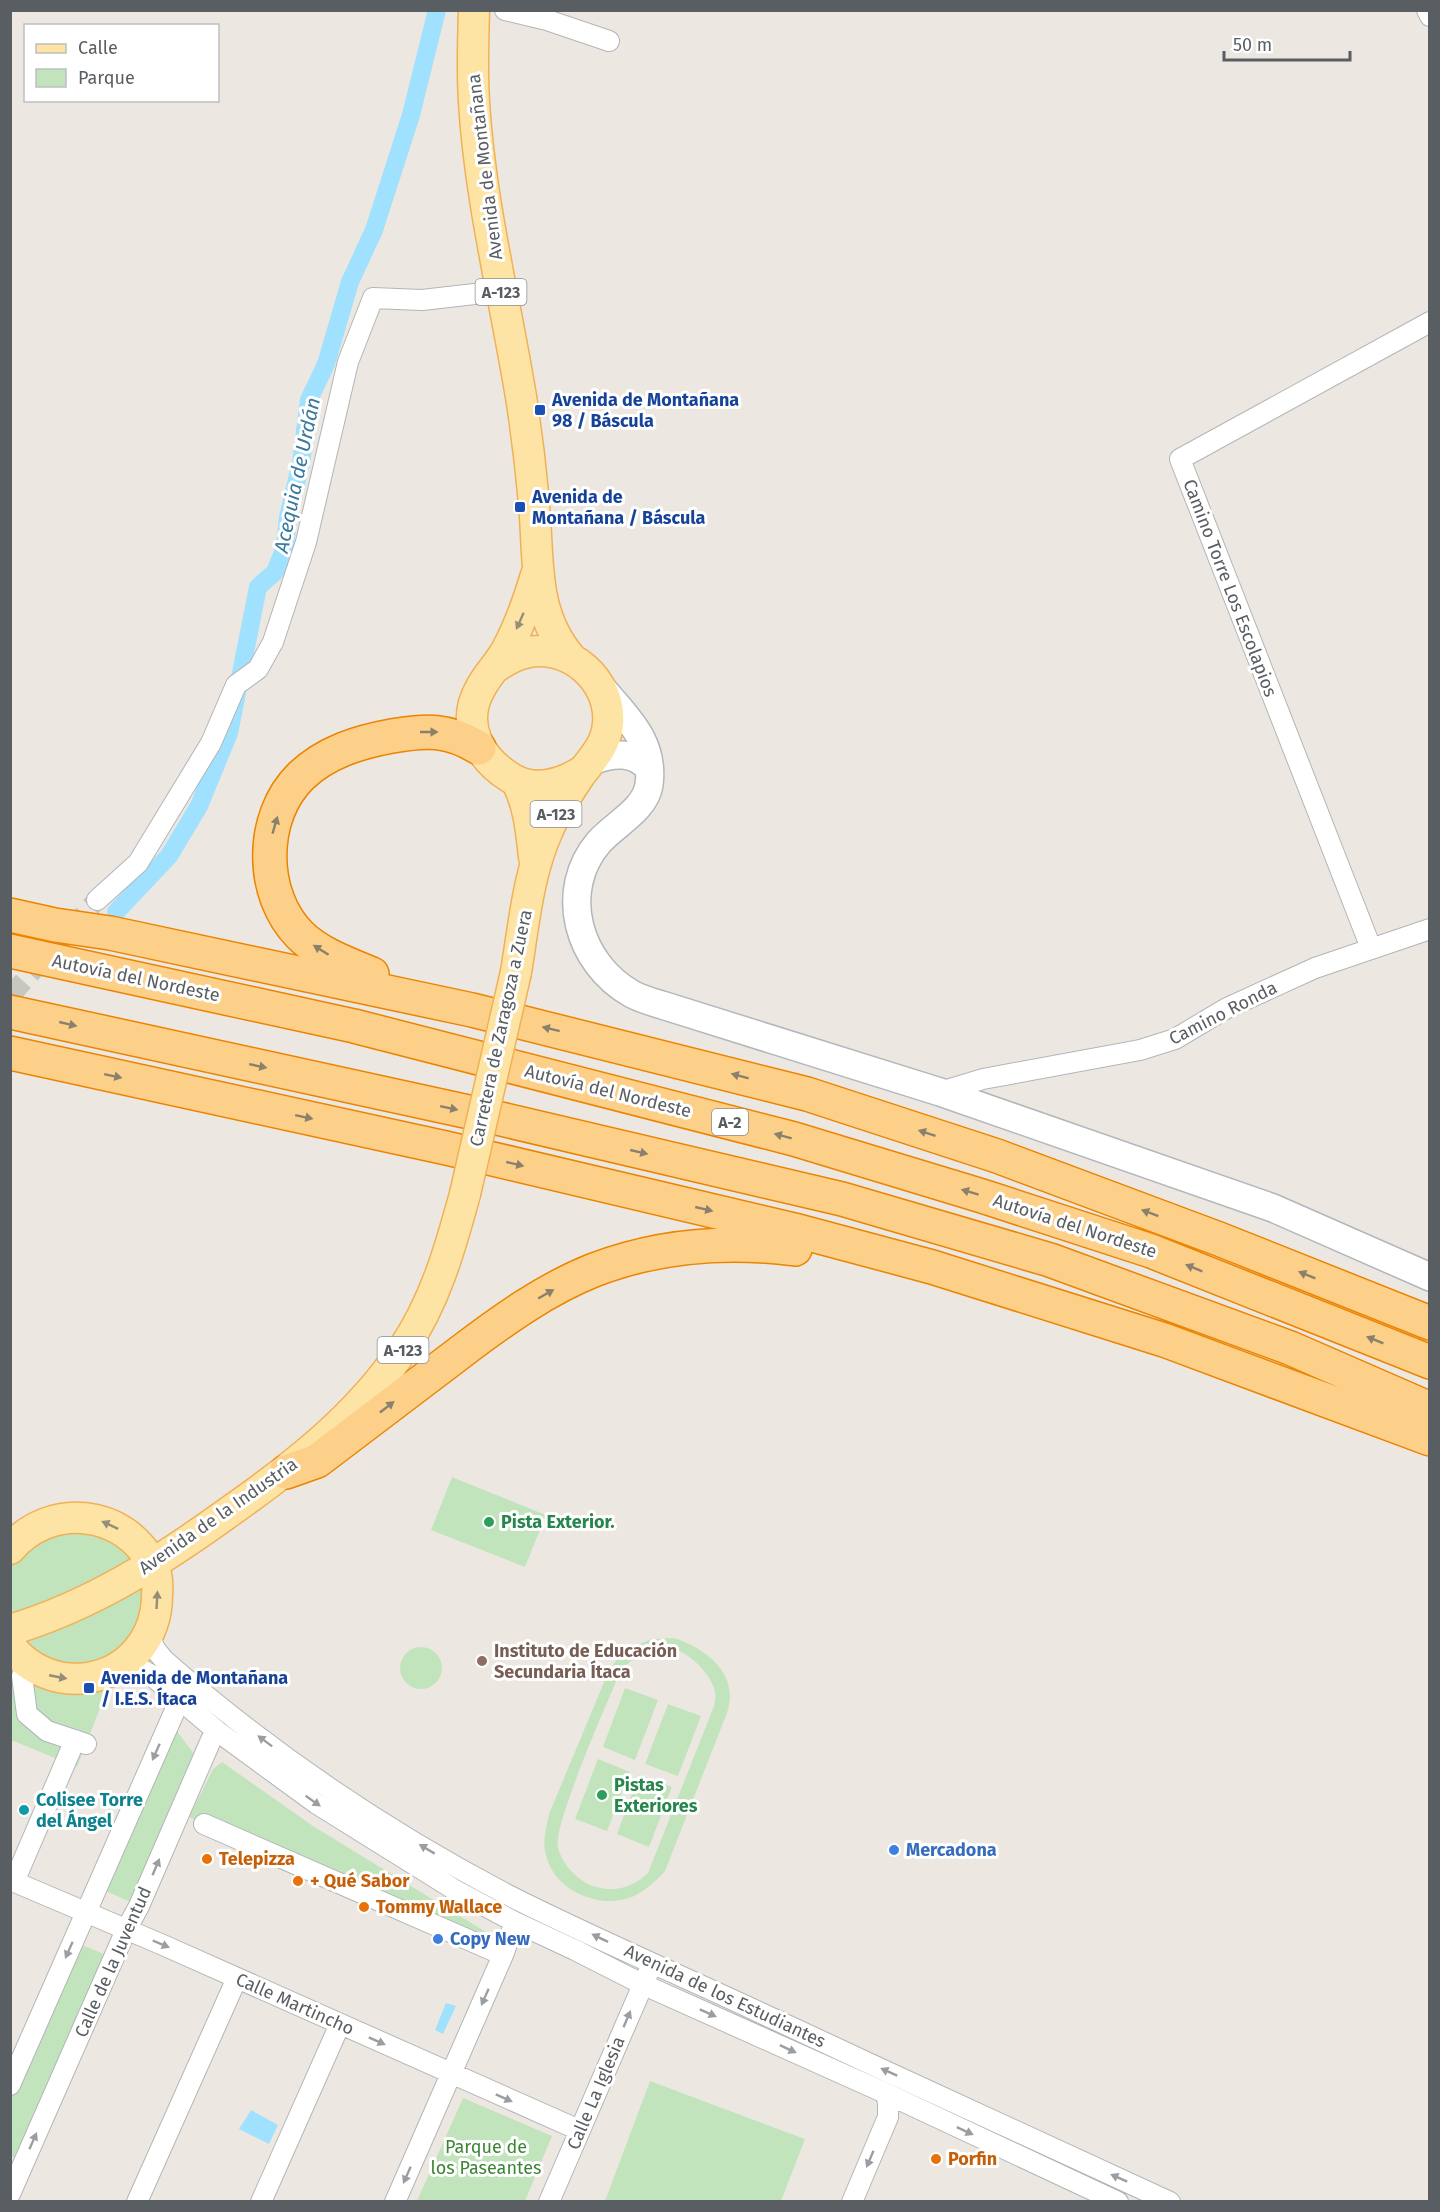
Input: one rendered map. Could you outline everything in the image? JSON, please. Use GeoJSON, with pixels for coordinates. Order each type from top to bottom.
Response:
{"type":"FeatureCollection","features":[{"type":"Feature","properties":{"kind":"highway"},"geometry":{"type":"LineString","coordinates":[[472,1010],[447,994],[375,975],[345,963],[302,937],[289,923],[279,904],[270,862],[271,836],[277,815],[300,777],[322,760],[347,747],[371,740],[432,731],[450,734],[479,748]]}},
{"type":"Feature","properties":{"kind":"highway"},"geometry":{"type":"LineString","coordinates":[[10,900],[110,933]]}},
{"type":"Feature","properties":{"kind":"highway"},"geometry":{"type":"LineString","coordinates":[[10,915],[55,925],[110,933],[472,1010],[807,1094],[997,1156],[1219,1239],[1430,1323]]}},
{"type":"Feature","properties":{"kind":"highway","name":"Autovía del Nordeste"},"geometry":{"type":"LineString","coordinates":[[10,951],[365,1029],[794,1139],[982,1196],[1151,1251],[1430,1362]]}},
{"type":"Feature","properties":{"kind":"highway"},"geometry":{"type":"LineString","coordinates":[[10,1012],[501,1119],[842,1199],[1060,1264],[1290,1348],[1430,1409]]}},
{"type":"Feature","properties":{"kind":"highway"},"geometry":{"type":"LineString","coordinates":[[12,1054],[446,1148],[794,1230],[932,1267],[1164,1340],[1430,1439]]}},
{"type":"Feature","properties":{"kind":"highway"},"geometry":{"type":"LineString","coordinates":[[286,1472],[317,1461],[471,1344],[533,1301],[592,1271],[621,1260],[679,1247],[746,1244],[799,1249],[882,1268],[932,1267]]}},
{"type":"Feature","properties":{"kind":"highway"},"geometry":{"type":"LineString","coordinates":[[1350,1292],[1430,1332]]}},
{"type":"Feature","properties":{"kind":"highway"},"geometry":{"type":"LineString","coordinates":[[1372,1416],[1430,1444]]}},
{"type":"Feature","properties":{"kind":"main road","name":"Avenida de Montañana"},"geometry":{"type":"LineString","coordinates":[[474,10],[474,103],[486,204],[522,402],[537,539],[537,573]]}},
{"type":"Feature","properties":{"kind":"main road","name":"Carretera de Zaragoza a Zuera"},"geometry":{"type":"LineString","coordinates":[[534,862],[558,810],[601,748],[608,723],[605,699],[599,686],[590,672],[571,658],[556,638],[549,622],[537,573]]}},
{"type":"Feature","properties":{"kind":"main road","name":"Carretera de Zaragoza a Zuera"},"geometry":{"type":"LineString","coordinates":[[479,748],[473,711],[478,691],[496,667],[520,623],[537,573]]}},
{"type":"Feature","properties":{"kind":"main road","name":"Carretera de Zaragoza a Zuera"},"geometry":{"type":"LineString","coordinates":[[496,667],[525,652],[543,651],[571,658]]}},
{"type":"Feature","properties":{"kind":"main road"},"geometry":{"type":"LineString","coordinates":[[599,686],[643,739],[647,748],[649,769],[649,786],[641,803],[599,843],[582,870],[577,885],[579,929],[588,950],[601,969],[616,983],[645,1000],[940,1092],[1273,1208],[1430,1277]]}},
{"type":"Feature","properties":{"kind":"main road","name":"A-123"},"geometry":{"type":"LineString","coordinates":[[479,748],[496,769],[517,782],[536,786],[555,784],[570,779],[589,765]]}},
{"type":"Feature","properties":{"kind":"main road"},"geometry":{"type":"LineString","coordinates":[[589,765],[610,756],[626,755],[641,760],[649,769]]}},
{"type":"Feature","properties":{"kind":"main road","name":"Carretera de Zaragoza a Zuera"},"geometry":{"type":"LineString","coordinates":[[465,1194],[516,972],[534,862],[530,814],[517,782]]}},
{"type":"Feature","properties":{"kind":"main road","name":"Avenida de la Industria"},"geometry":{"type":"LineString","coordinates":[[10,1630],[80,1604],[179,1548],[286,1472],[361,1401],[403,1350],[423,1317],[449,1253],[465,1194]]}},
{"type":"Feature","properties":{"kind":"main road"},"geometry":{"type":"LineString","coordinates":[[10,1549],[20,1538],[43,1523],[63,1518],[83,1517],[103,1521],[121,1530],[143,1550],[153,1564],[157,1583],[157,1603],[148,1635],[124,1664],[98,1676],[77,1679],[42,1673],[23,1660],[10,1646]]}},
{"type":"Feature","properties":{"kind":"street"},"geometry":{"type":"LineString","coordinates":[[505,10],[547,20],[609,41]]}},
{"type":"Feature","properties":{"kind":"street"},"geometry":{"type":"LineString","coordinates":[[1427,10],[1430,16]]}},
{"type":"Feature","properties":{"kind":"street"},"geometry":{"type":"LineString","coordinates":[[97,900],[138,863],[211,743],[236,685],[258,669],[273,642],[306,542],[348,362],[373,298],[422,300],[501,291]]}},
{"type":"Feature","properties":{"kind":"street","name":"Camino Torre Los Escolapios"},"geometry":{"type":"LineString","coordinates":[[1371,948],[1180,459],[1430,321]]}},
{"type":"Feature","properties":{"kind":"street","name":"Camino Ronda"},"geometry":{"type":"LineString","coordinates":[[940,1092],[983,1079],[1140,1050],[1175,1040],[1227,1008],[1314,968],[1430,929]]}},
{"type":"Feature","properties":{"kind":"street","name":"Avenida de los Estudiantes"},"geometry":{"type":"LineString","coordinates":[[148,1635],[164,1660],[294,1763],[376,1818],[461,1869],[653,1963],[1170,2202]]}},
{"type":"Feature","properties":{"kind":"street","name":"Avenida de los Estudiantes"},"geometry":{"type":"LineString","coordinates":[[124,1664],[145,1671],[217,1731],[354,1829],[406,1862],[515,1922],[642,1984],[883,2092],[1118,2202]]}},
{"type":"Feature","properties":{"kind":"street"},"geometry":{"type":"LineString","coordinates":[[12,1881],[80,1742],[48,1731],[27,1714],[22,1676]]}},
{"type":"Feature","properties":{"kind":"street"},"geometry":{"type":"LineString","coordinates":[[10,2085],[180,1699]]}},
{"type":"Feature","properties":{"kind":"street","name":"Calle de la Juventud"},"geometry":{"type":"LineString","coordinates":[[10,2194],[126,1930],[139,1906],[217,1731]]}},
{"type":"Feature","properties":{"kind":"street"},"geometry":{"type":"LineString","coordinates":[[265,1767],[281,1767],[294,1763]]}},
{"type":"Feature","properties":{"kind":"street"},"geometry":{"type":"LineString","coordinates":[[204,1824],[503,1955]]}},
{"type":"Feature","properties":{"kind":"street","name":"Calle Martincho"},"geometry":{"type":"LineString","coordinates":[[12,1881],[579,2130]]}},
{"type":"Feature","properties":{"kind":"street"},"geometry":{"type":"LineString","coordinates":[[395,2202],[503,1955],[515,1922]]}},
{"type":"Feature","properties":{"kind":"street","name":"Calle La Iglesia"},"geometry":{"type":"LineString","coordinates":[[549,2202],[653,1963]]}},
{"type":"Feature","properties":{"kind":"street"},"geometry":{"type":"LineString","coordinates":[[137,2202],[237,1978]]}},
{"type":"Feature","properties":{"kind":"street"},"geometry":{"type":"LineString","coordinates":[[261,2202],[340,2024]]}},
{"type":"Feature","properties":{"kind":"street"},"geometry":{"type":"LineString","coordinates":[[852,2202],[888,2116],[888,2100],[883,2092]]}},
{"type":"Feature","properties":{"kind":"green space","name":"Pista Exterior."},"geometry":{"type":"Polygon","coordinates":[[[452,1477],[546,1515],[525,1567],[431,1530],[452,1477]]]}},
{"type":"Feature","properties":{"kind":"green space"},"geometry":{"type":"Polygon","coordinates":[[[90,1525],[135,1558],[74,1591],[11,1616],[11,1561],[24,1543],[90,1525]]]}},
{"type":"Feature","properties":{"kind":"green space"},"geometry":{"type":"Polygon","coordinates":[[[144,1584],[146,1612],[119,1657],[64,1670],[18,1642],[144,1584]]]}},
{"type":"Feature","properties":{"kind":"green space"},"geometry":{"type":"Polygon","coordinates":[[[674,1638],[709,1656],[725,1675],[729,1686],[730,1699],[727,1713],[665,1871],[632,1897],[606,1901],[593,1899],[568,1888],[551,1868],[544,1845],[549,1814],[607,1675],[620,1654],[652,1639],[674,1638]],[[658,1649],[638,1657],[621,1670],[583,1761],[564,1814],[559,1834],[560,1853],[571,1871],[593,1886],[608,1889],[622,1888],[648,1873],[714,1706],[713,1685],[699,1665],[679,1651],[658,1649]]]}},
{"type":"Feature","properties":{"kind":"green space"},"geometry":{"type":"Polygon","coordinates":[[[421,1647],[429,1648],[436,1653],[441,1660],[441,1676],[436,1683],[429,1688],[421,1689],[413,1688],[406,1683],[401,1676],[400,1668],[401,1660],[406,1653],[413,1648],[421,1647]]]}},
{"type":"Feature","properties":{"kind":"green space"},"geometry":{"type":"Polygon","coordinates":[[[10,1670],[57,1690],[81,1692],[108,1688],[77,1767],[11,1740],[10,1670]]]}},
{"type":"Feature","properties":{"kind":"green space"},"geometry":{"type":"Polygon","coordinates":[[[625,1688],[658,1700],[635,1760],[603,1747],[625,1688]]]}},
{"type":"Feature","properties":{"kind":"green space"},"geometry":{"type":"Polygon","coordinates":[[[668,1704],[701,1716],[678,1776],[645,1764],[668,1704]]]}},
{"type":"Feature","properties":{"kind":"green space"},"geometry":{"type":"Polygon","coordinates":[[[170,1722],[201,1763],[139,1906],[97,1887],[170,1722]]]}},
{"type":"Feature","properties":{"kind":"green space","name":"Pistas Exteriores"},"geometry":{"type":"Polygon","coordinates":[[[598,1759],[630,1772],[607,1831],[575,1819],[598,1759]]]}},
{"type":"Feature","properties":{"kind":"green space"},"geometry":{"type":"Polygon","coordinates":[[[222,1762],[313,1826],[486,1932],[483,1946],[189,1817],[213,1769],[222,1762]]]}},
{"type":"Feature","properties":{"kind":"green space"},"geometry":{"type":"Polygon","coordinates":[[[639,1775],[672,1787],[649,1847],[617,1834],[639,1775]]]}},
{"type":"Feature","properties":{"kind":"green space"},"geometry":{"type":"Polygon","coordinates":[[[77,1943],[109,1956],[21,2160],[11,2156],[11,2096],[77,1943]]]}},
{"type":"Feature","properties":{"kind":"green space"},"geometry":{"type":"Polygon","coordinates":[[[650,2081],[805,2139],[781,2201],[605,2201],[650,2081]]]}},
{"type":"Feature","properties":{"kind":"green space","name":"Parque de los Paseantes"},"geometry":{"type":"Polygon","coordinates":[[[463,2098],[552,2136],[525,2201],[417,2201],[463,2098]]]}},
{"type":"Feature","properties":{"kind":"water"},"geometry":{"type":"Polygon","coordinates":[[[446,2003],[456,2006],[443,2034],[435,2030],[446,2003]]]}},
{"type":"Feature","properties":{"kind":"water"},"geometry":{"type":"Polygon","coordinates":[[[251,2110],[278,2125],[269,2144],[239,2129],[251,2110]]]}},
{"type":"Feature","properties":{"kind":"waterway","name":"Acequia de Urdán"},"geometry":{"type":"LineString","coordinates":[[116,912],[169,856],[199,806],[229,733],[258,587],[275,572],[285,547],[288,517],[301,463],[309,400],[326,364],[350,282],[374,230],[411,115],[437,10]]}},
{"type":"Feature","properties":{"kind":"tunnel"},"geometry":{"type":"LineString","coordinates":[[10,996],[97,900]]}},
{"type":"Feature","properties":{"kind":"place","name":"Avenida de Montañana 98 / Báscula"},"geometry":{"type":"Point","coordinates":[540,410]}},
{"type":"Feature","properties":{"kind":"place","name":"Avenida de Montañana / Báscula"},"geometry":{"type":"Point","coordinates":[520,507]}},
{"type":"Feature","properties":{"kind":"place","name":"Pista Exterior."},"geometry":{"type":"Point","coordinates":[489,1522]}},
{"type":"Feature","properties":{"kind":"place","name":"Instituto de Educación Secundaria Ítaca"},"geometry":{"type":"Point","coordinates":[482,1661]}},
{"type":"Feature","properties":{"kind":"place","name":"Avenida de Montañana / I.E.S. Ítaca"},"geometry":{"type":"Point","coordinates":[89,1688]}},
{"type":"Feature","properties":{"kind":"place","name":"Pistas Exteriores"},"geometry":{"type":"Point","coordinates":[602,1795]}},
{"type":"Feature","properties":{"kind":"place","name":"Colisee Torre del Ángel"},"geometry":{"type":"Point","coordinates":[24,1810]}},
{"type":"Feature","properties":{"kind":"place","name":"Mercadona"},"geometry":{"type":"Point","coordinates":[894,1850]}},
{"type":"Feature","properties":{"kind":"place","name":"Telepizza"},"geometry":{"type":"Point","coordinates":[207,1859]}},
{"type":"Feature","properties":{"kind":"place","name":"+ Qué Sabor"},"geometry":{"type":"Point","coordinates":[298,1881]}},
{"type":"Feature","properties":{"kind":"place","name":"Tommy Wallace"},"geometry":{"type":"Point","coordinates":[364,1907]}},
{"type":"Feature","properties":{"kind":"place","name":"Copy New"},"geometry":{"type":"Point","coordinates":[438,1939]}},
{"type":"Feature","properties":{"kind":"place","name":"Porfin"},"geometry":{"type":"Point","coordinates":[936,2159]}}]}
